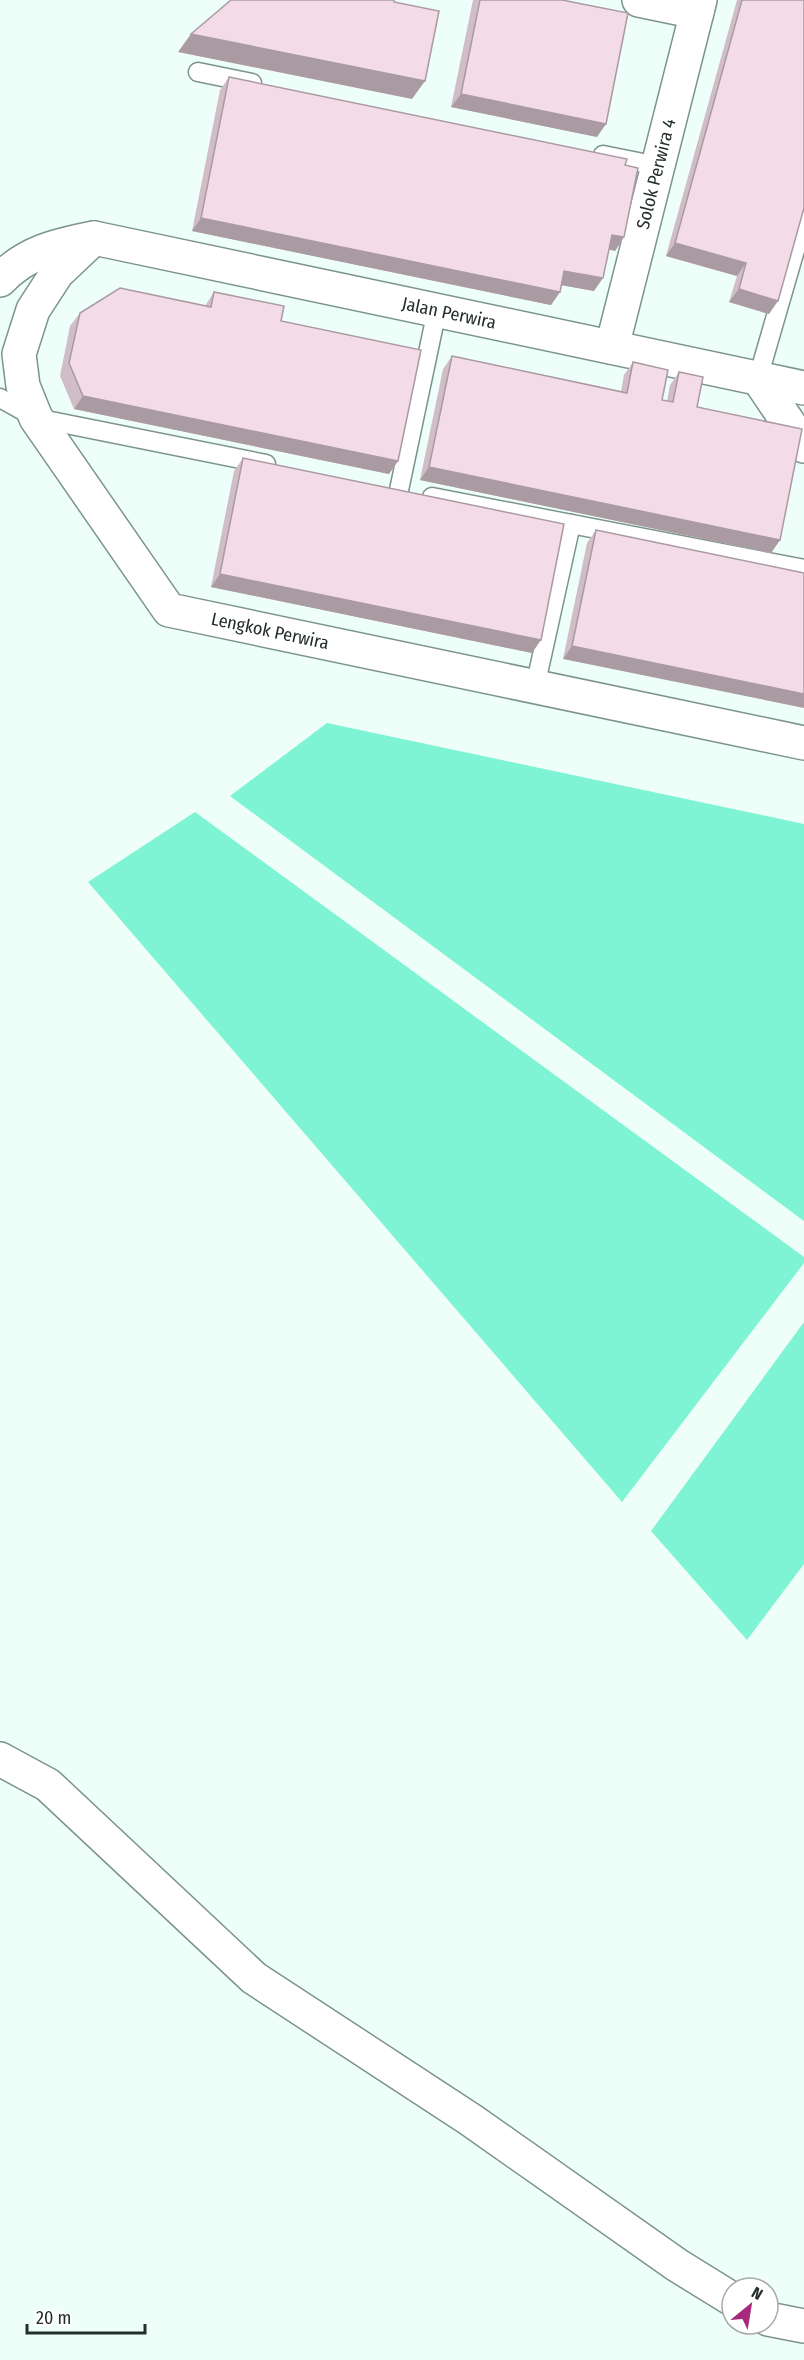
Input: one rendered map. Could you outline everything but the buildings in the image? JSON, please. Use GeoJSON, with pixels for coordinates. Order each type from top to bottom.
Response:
{"type":"FeatureCollection","features":[{"type":"Feature","properties":{"kind":"street"},"geometry":{"type":"LineString","coordinates":[[639,0],[699,6]]}},
{"type":"Feature","properties":{"kind":"street","name":"Solok Perwira 4"},"geometry":{"type":"LineString","coordinates":[[612,347],[699,6]]}},
{"type":"Feature","properties":{"kind":"street"},"geometry":{"type":"LineString","coordinates":[[0,280],[7,272],[46,248],[94,238]]}},
{"type":"Feature","properties":{"kind":"street","name":"Jalan Perwira"},"geometry":{"type":"LineString","coordinates":[[94,238],[804,388]]}},
{"type":"Feature","properties":{"kind":"street","name":"Lengkok Perwira"},"geometry":{"type":"LineString","coordinates":[[94,238],[57,273],[33,310],[19,354],[23,386],[36,418],[169,610],[804,743]]}},
{"type":"Feature","properties":{"kind":"street"},"geometry":{"type":"LineString","coordinates":[[758,378],[804,446]]}},
{"type":"Feature","properties":{"kind":"street"},"geometry":{"type":"LineString","coordinates":[[0,1759],[48,1785],[254,1978],[471,2120],[677,2265],[720,2292]]}},
{"type":"Feature","properties":{"kind":"street"},"geometry":{"type":"LineString","coordinates":[[780,2321],[804,2326]]}},
{"type":"Feature","properties":{"kind":"lane"},"geometry":{"type":"LineString","coordinates":[[198,72],[267,86]]}},
{"type":"Feature","properties":{"kind":"lane"},"geometry":{"type":"LineString","coordinates":[[589,152],[658,166]]}},
{"type":"Feature","properties":{"kind":"lane"},"geometry":{"type":"LineString","coordinates":[[758,378],[804,219]]}},
{"type":"Feature","properties":{"kind":"lane"},"geometry":{"type":"LineString","coordinates":[[399,490],[437,310]]}},
{"type":"Feature","properties":{"kind":"lane"},"geometry":{"type":"LineString","coordinates":[[0,398],[36,418],[282,467]]}},
{"type":"Feature","properties":{"kind":"lane"},"geometry":{"type":"LineString","coordinates":[[376,486],[804,569]]}},
{"type":"Feature","properties":{"kind":"lane"},"geometry":{"type":"LineString","coordinates":[[535,687],[571,524]]}},
{"type":"Feature","properties":{"kind":"shaded area"},"geometry":{"type":"Polygon","coordinates":[[[327,723],[804,824],[804,1221],[230,796],[327,723]]]}},
{"type":"Feature","properties":{"kind":"shaded area"},"geometry":{"type":"Polygon","coordinates":[[[195,812],[804,1257],[804,1263],[622,1502],[88,882],[195,812]]]}},
{"type":"Feature","properties":{"kind":"shaded area"},"geometry":{"type":"Polygon","coordinates":[[[804,1322],[804,1564],[747,1640],[651,1531],[804,1322]]]}}]}
